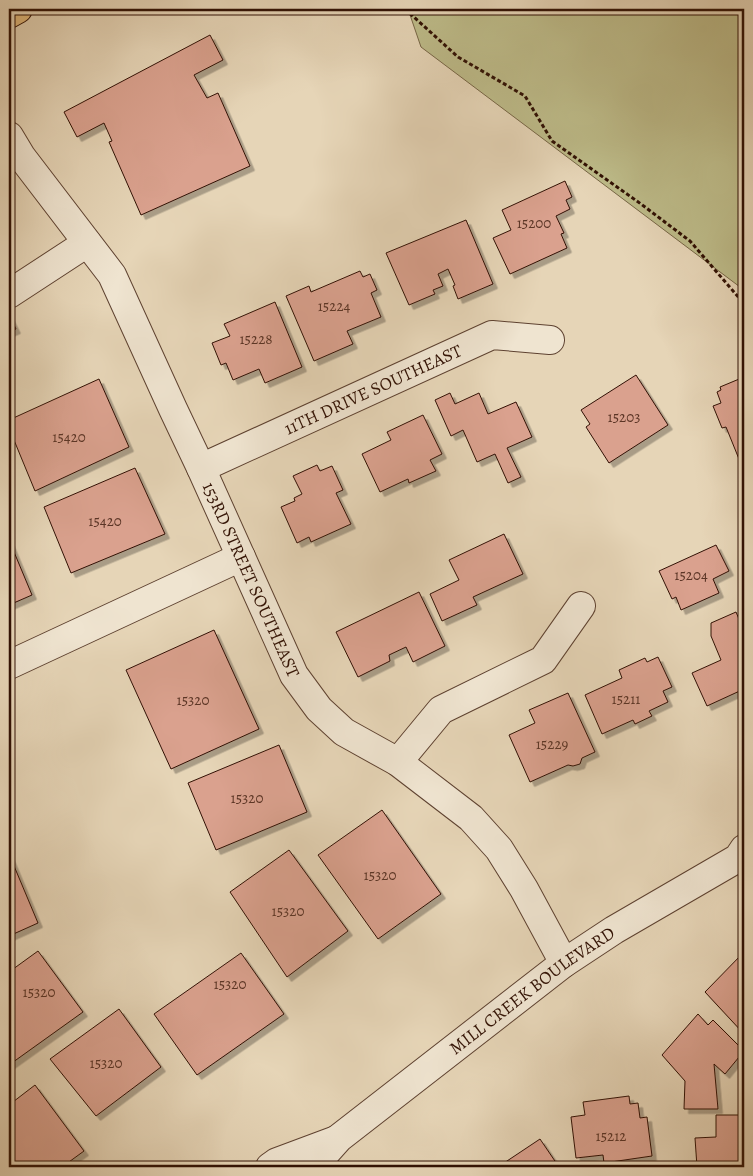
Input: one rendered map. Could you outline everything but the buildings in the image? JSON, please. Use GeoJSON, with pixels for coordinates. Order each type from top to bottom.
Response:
{"type":"FeatureCollection","features":[{"type":"Feature","properties":{"kind":"main road"},"geometry":{"type":"LineString","coordinates":[[9,14],[18,9]]}},
{"type":"Feature","properties":{"kind":"street","name":"153RD STREET SOUTHEAST"},"geometry":{"type":"LineString","coordinates":[[9,136],[21,156],[112,275],[294,675],[320,709],[344,732],[398,762],[471,818],[499,849],[524,889],[564,963]]}},
{"type":"Feature","properties":{"kind":"street"},"geometry":{"type":"LineString","coordinates":[[9,294],[87,243]]}},
{"type":"Feature","properties":{"kind":"street","name":"11TH DRIVE SOUTHEAST"},"geometry":{"type":"LineString","coordinates":[[201,468],[492,334],[550,340]]}},
{"type":"Feature","properties":{"kind":"street"},"geometry":{"type":"LineString","coordinates":[[9,665],[241,557]]}},
{"type":"Feature","properties":{"kind":"street"},"geometry":{"type":"LineString","coordinates":[[398,762],[441,710],[543,660],[581,606]]}},
{"type":"Feature","properties":{"kind":"street","name":"MILL CREEK BOULEVARD"},"geometry":{"type":"LineString","coordinates":[[313,1167],[339,1138],[564,963],[614,930],[742,855]]}},
{"type":"Feature","properties":{"kind":"street","name":"MILL CREEK BOULEVARD"},"geometry":{"type":"LineString","coordinates":[[270,1167],[277,1162],[339,1138]]}},
{"type":"Feature","properties":{"kind":"path"},"geometry":{"type":"LineString","coordinates":[[405,9],[458,57],[525,96],[552,141],[690,241],[740,299],[744,301]]}},
{"type":"Feature","properties":{"kind":"shaded area"},"geometry":{"type":"Polygon","coordinates":[[[408,9],[744,9],[744,290],[421,47],[408,9]]]}}]}
